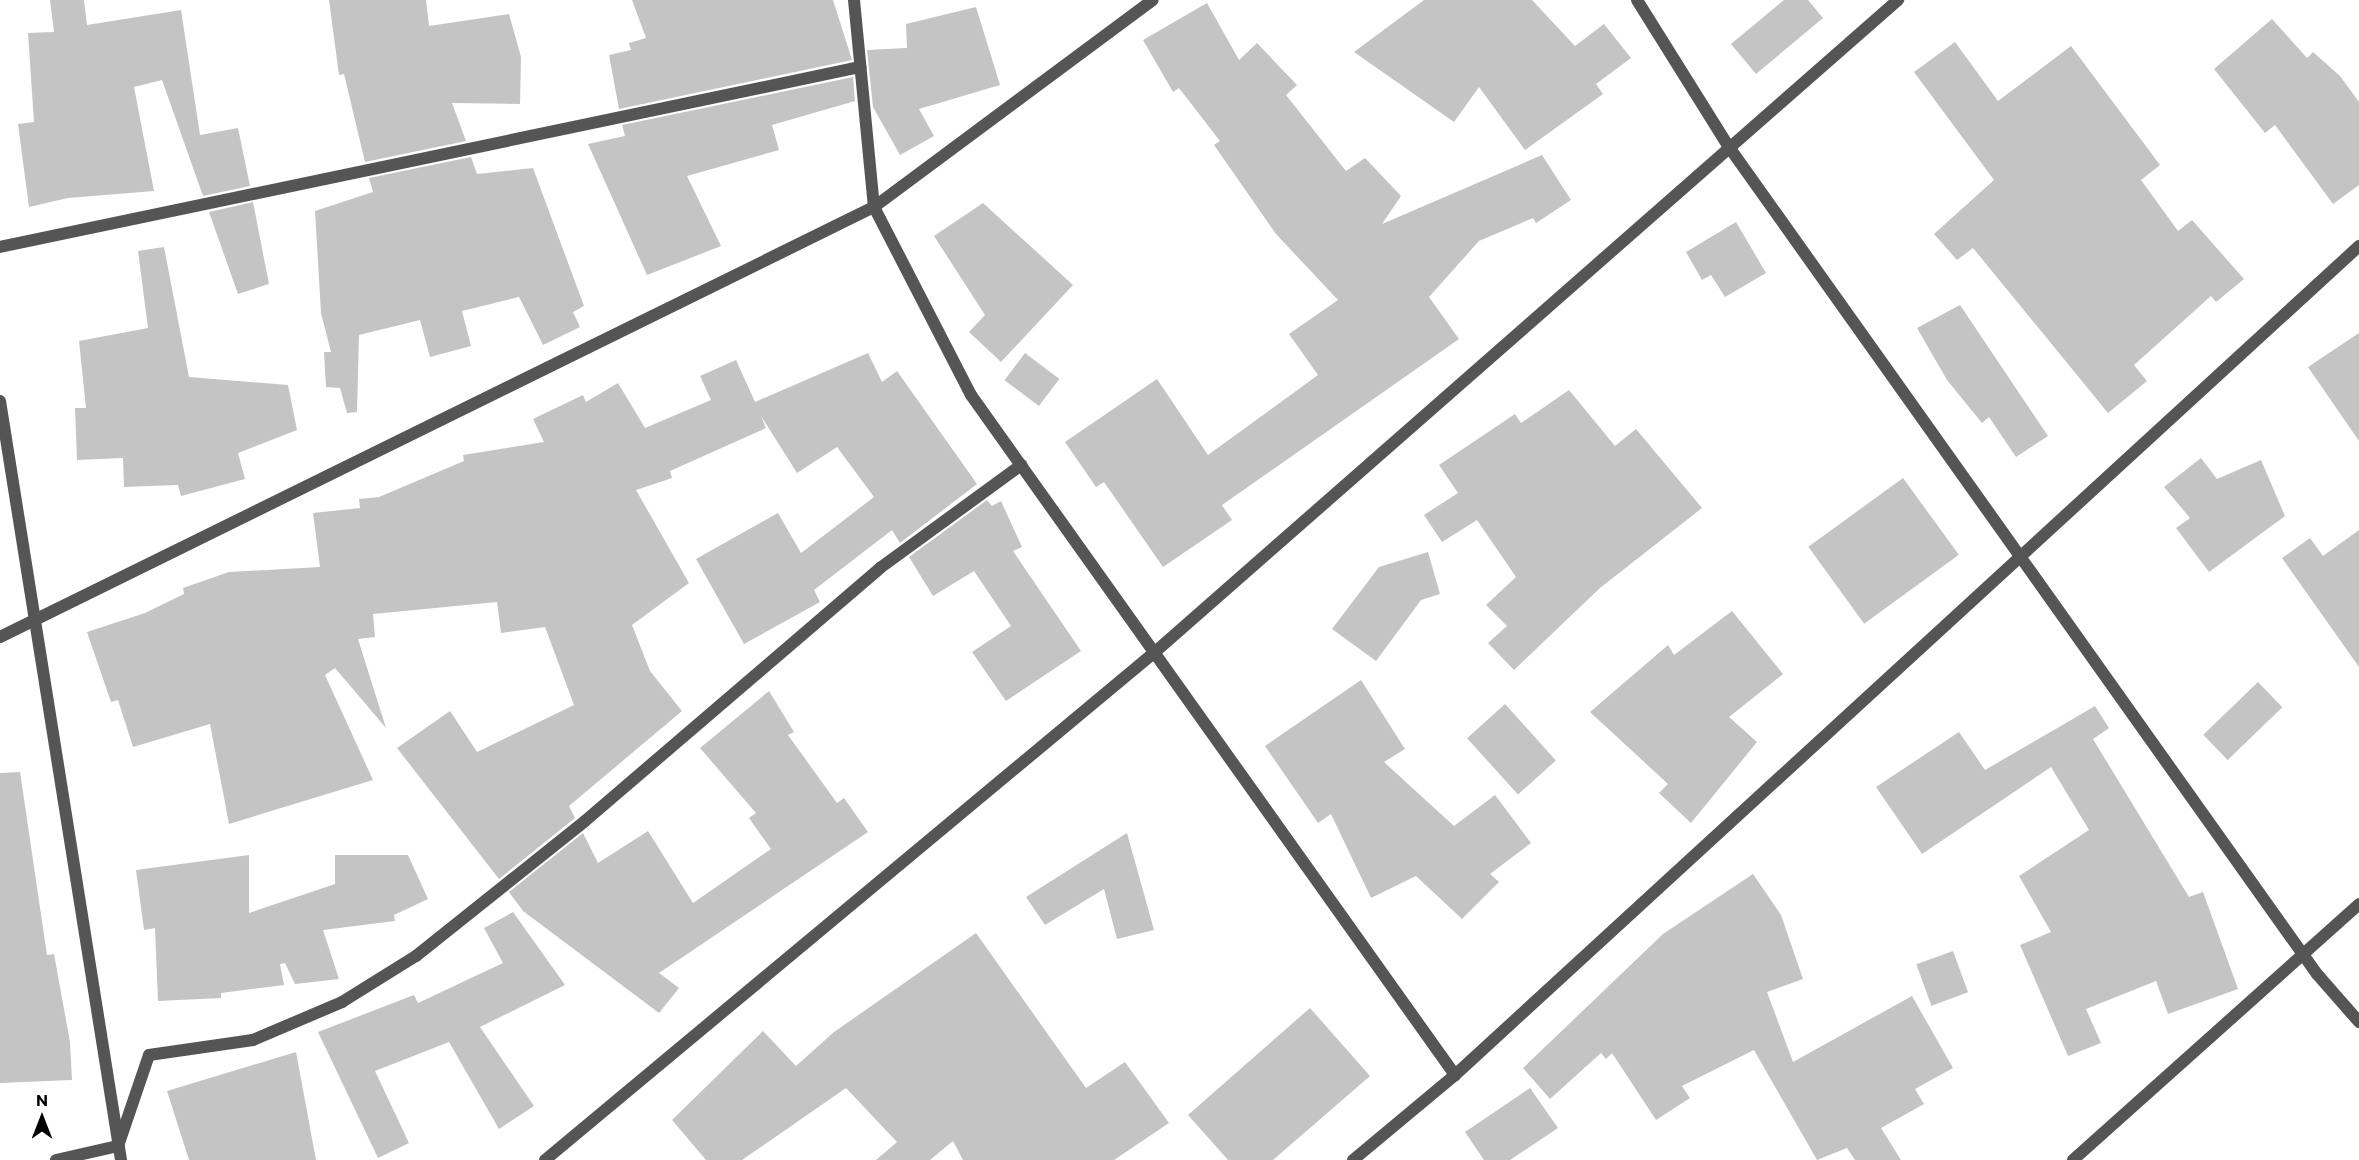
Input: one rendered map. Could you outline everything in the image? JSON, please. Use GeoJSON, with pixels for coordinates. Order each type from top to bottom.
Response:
{"type":"FeatureCollection","features":[{"type":"Feature","properties":{"kind":"street"},"geometry":{"type":"LineString","coordinates":[[854,0],[874,207],[971,395],[1455,1075]]}},
{"type":"Feature","properties":{"kind":"street"},"geometry":{"type":"LineString","coordinates":[[0,637],[874,207],[1153,0]]}},
{"type":"Feature","properties":{"kind":"street"},"geometry":{"type":"LineString","coordinates":[[1636,0],[1729,147],[2301,951],[2359,1023]]}},
{"type":"Feature","properties":{"kind":"street"},"geometry":{"type":"LineString","coordinates":[[545,1160],[1155,652],[1898,0]]}},
{"type":"Feature","properties":{"kind":"street"},"geometry":{"type":"LineString","coordinates":[[0,247],[860,67]]}},
{"type":"Feature","properties":{"kind":"street"},"geometry":{"type":"LineString","coordinates":[[1353,1160],[1455,1075],[2018,554],[2359,246]]}},
{"type":"Feature","properties":{"kind":"street"},"geometry":{"type":"LineString","coordinates":[[0,401],[121,1160]]}},
{"type":"Feature","properties":{"kind":"street"},"geometry":{"type":"LineString","coordinates":[[118,1146],[149,1055],[253,1041],[342,1002],[416,956],[585,821],[880,568],[1021,465]]}},
{"type":"Feature","properties":{"kind":"street"},"geometry":{"type":"LineString","coordinates":[[2073,1160],[2301,951],[2359,904]]}},
{"type":"Feature","properties":{"kind":"street"},"geometry":{"type":"LineString","coordinates":[[56,1160],[118,1146]]}},
{"type":"Feature","properties":{"kind":"building"},"geometry":{"type":"Polygon","coordinates":[[[50,0],[84,0],[87,25],[181,10],[200,135],[238,128],[250,186],[203,196],[162,80],[134,87],[154,191],[68,198],[29,207],[18,124],[34,122],[28,33],[54,32],[50,0]]]}},
{"type":"Feature","properties":{"kind":"building"},"geometry":{"type":"Polygon","coordinates":[[[329,0],[426,0],[429,26],[509,14],[521,57],[520,104],[452,103],[466,141],[365,162],[344,74],[339,75],[329,0]]]}},
{"type":"Feature","properties":{"kind":"building"},"geometry":{"type":"Polygon","coordinates":[[[632,0],[833,0],[852,60],[619,109],[609,55],[631,50],[629,43],[646,38],[632,0]]]}},
{"type":"Feature","properties":{"kind":"building"},"geometry":{"type":"Polygon","coordinates":[[[1424,0],[1532,0],[1575,46],[1604,24],[1631,58],[1596,84],[1603,94],[1525,150],[1479,87],[1454,122],[1354,52],[1424,0]]]}},
{"type":"Feature","properties":{"kind":"building"},"geometry":{"type":"Polygon","coordinates":[[[1784,0],[1808,0],[1823,18],[1756,74],[1731,44],[1784,0]]]}},
{"type":"Feature","properties":{"kind":"building"},"geometry":{"type":"Polygon","coordinates":[[[1207,3],[1239,60],[1257,43],[1297,85],[1286,95],[1346,171],[1365,158],[1401,196],[1382,224],[1542,155],[1571,200],[1536,223],[1533,218],[1479,241],[1429,297],[1459,339],[1222,505],[1232,520],[1163,567],[1104,482],[1096,487],[1065,442],[1157,379],[1208,455],[1318,375],[1289,334],[1338,300],[1276,234],[1214,145],[1220,141],[1179,88],[1173,92],[1143,40],[1207,3]]]}},
{"type":"Feature","properties":{"kind":"building"},"geometry":{"type":"Polygon","coordinates":[[[976,7],[1000,85],[919,109],[934,136],[900,155],[873,107],[867,50],[907,48],[906,24],[976,7]]]}},
{"type":"Feature","properties":{"kind":"building"},"geometry":{"type":"Polygon","coordinates":[[[2272,19],[2307,58],[2313,52],[2340,76],[2359,102],[2359,185],[2333,204],[2275,125],[2265,133],[2214,69],[2272,19]]]}},
{"type":"Feature","properties":{"kind":"building"},"geometry":{"type":"Polygon","coordinates":[[[1955,42],[1998,101],[2071,46],[2160,165],[2141,180],[2178,231],[2192,220],[2244,279],[2216,302],[2211,296],[2134,365],[2147,381],[2108,413],[1973,248],[1957,260],[1934,234],[1994,180],[1914,72],[1955,42]]]}},
{"type":"Feature","properties":{"kind":"building"},"geometry":{"type":"Polygon","coordinates":[[[853,77],[855,101],[772,125],[779,150],[687,176],[721,246],[647,275],[588,144],[625,136],[622,125],[853,77]]]}},
{"type":"Feature","properties":{"kind":"building"},"geometry":{"type":"Polygon","coordinates":[[[471,157],[477,174],[533,168],[584,306],[573,312],[580,327],[543,345],[519,297],[462,311],[471,346],[430,357],[420,320],[359,335],[357,412],[347,413],[340,388],[326,387],[324,352],[331,352],[321,313],[315,211],[373,192],[369,178],[471,157]]]}},
{"type":"Feature","properties":{"kind":"building"},"geometry":{"type":"Polygon","coordinates":[[[253,202],[269,284],[238,294],[209,212],[253,202]]]}},
{"type":"Feature","properties":{"kind":"building"},"geometry":{"type":"Polygon","coordinates":[[[983,203],[1073,285],[1001,362],[969,332],[985,315],[934,236],[983,203]]]}},
{"type":"Feature","properties":{"kind":"building"},"geometry":{"type":"Polygon","coordinates":[[[1736,222],[1766,273],[1725,297],[1711,275],[1702,280],[1686,252],[1736,222]]]}},
{"type":"Feature","properties":{"kind":"building"},"geometry":{"type":"Polygon","coordinates":[[[164,247],[189,377],[288,385],[297,430],[238,453],[245,479],[181,496],[178,485],[124,487],[123,458],[77,460],[75,408],[86,408],[79,341],[148,328],[138,251],[164,247]]]}},
{"type":"Feature","properties":{"kind":"building"},"geometry":{"type":"Polygon","coordinates":[[[1960,305],[2048,436],[2016,457],[1989,417],[1982,423],[1947,380],[1917,328],[1960,305]]]}},
{"type":"Feature","properties":{"kind":"building"},"geometry":{"type":"Polygon","coordinates":[[[2359,333],[2359,441],[2308,367],[2359,333]]]}},
{"type":"Feature","properties":{"kind":"building"},"geometry":{"type":"Polygon","coordinates":[[[868,353],[882,382],[897,371],[977,484],[900,543],[892,530],[814,590],[820,602],[744,644],[696,559],[778,513],[801,553],[874,497],[837,447],[797,473],[761,416],[766,428],[670,471],[672,478],[636,490],[689,583],[632,625],[650,671],[682,711],[569,806],[575,818],[499,879],[397,748],[450,711],[477,752],[574,705],[545,627],[501,633],[497,602],[373,614],[375,637],[358,639],[386,728],[335,668],[325,675],[373,780],[229,824],[210,724],[133,747],[118,700],[111,702],[87,632],[145,613],[184,594],[183,588],[229,572],[320,567],[313,513],[360,508],[359,499],[379,497],[464,461],[463,455],[544,442],[533,419],[583,395],[586,402],[618,383],[645,428],[711,400],[700,376],[736,360],[755,402],[868,353]]]}},
{"type":"Feature","properties":{"kind":"building"},"geometry":{"type":"Polygon","coordinates":[[[1025,353],[1059,379],[1039,406],[1005,380],[1025,353]]]}},
{"type":"Feature","properties":{"kind":"building"},"geometry":{"type":"Polygon","coordinates":[[[1569,390],[1615,446],[1636,429],[1702,508],[1600,588],[1514,670],[1488,643],[1507,626],[1486,605],[1516,577],[1477,520],[1442,542],[1424,515],[1458,493],[1439,465],[1515,414],[1521,423],[1569,390]]]}},
{"type":"Feature","properties":{"kind":"building"},"geometry":{"type":"Polygon","coordinates":[[[2201,458],[2217,479],[2261,460],[2285,516],[2209,572],[2176,528],[2190,518],[2164,487],[2201,458]]]}},
{"type":"Feature","properties":{"kind":"building"},"geometry":{"type":"Polygon","coordinates":[[[1903,478],[1959,555],[1864,624],[1808,547],[1903,478]]]}},
{"type":"Feature","properties":{"kind":"building"},"geometry":{"type":"Polygon","coordinates":[[[987,500],[992,506],[1001,501],[1022,547],[1013,551],[1081,651],[1006,701],[972,652],[1011,626],[974,571],[933,596],[909,557],[987,500]]]}},
{"type":"Feature","properties":{"kind":"building"},"geometry":{"type":"Polygon","coordinates":[[[2359,530],[2359,667],[2282,558],[2310,538],[2323,556],[2359,530]]]}},
{"type":"Feature","properties":{"kind":"building"},"geometry":{"type":"Polygon","coordinates":[[[1428,552],[1440,594],[1421,600],[1376,661],[1332,629],[1379,567],[1428,552]]]}},
{"type":"Feature","properties":{"kind":"building"},"geometry":{"type":"Polygon","coordinates":[[[1732,611],[1783,674],[1729,717],[1757,742],[1691,823],[1659,793],[1668,784],[1590,712],[1668,645],[1674,655],[1732,611]]]}},
{"type":"Feature","properties":{"kind":"building"},"geometry":{"type":"Polygon","coordinates":[[[1361,680],[1405,749],[1384,762],[1454,826],[1495,795],[1531,843],[1490,874],[1499,882],[1462,919],[1416,876],[1371,898],[1331,814],[1318,823],[1265,746],[1361,680]]]}},
{"type":"Feature","properties":{"kind":"building"},"geometry":{"type":"Polygon","coordinates":[[[2258,682],[2282,707],[2228,760],[2203,735],[2258,682]]]}},
{"type":"Feature","properties":{"kind":"building"},"geometry":{"type":"Polygon","coordinates":[[[769,691],[794,732],[788,735],[837,803],[844,798],[868,832],[659,973],[679,988],[659,1013],[523,911],[509,892],[583,833],[598,863],[648,831],[693,903],[771,849],[749,818],[756,813],[700,748],[769,691]]]}},
{"type":"Feature","properties":{"kind":"building"},"geometry":{"type":"Polygon","coordinates":[[[1505,704],[1556,760],[1518,795],[1467,738],[1505,704]]]}},
{"type":"Feature","properties":{"kind":"building"},"geometry":{"type":"Polygon","coordinates":[[[2095,706],[2109,728],[2093,739],[2189,897],[2203,892],[2238,989],[2168,1014],[2156,981],[2086,1009],[2101,1043],[2068,1056],[2020,945],[2051,932],[2019,876],[2089,830],[2051,767],[1922,854],[1876,787],[1959,732],[1985,770],[2095,706]]]}},
{"type":"Feature","properties":{"kind":"building"},"geometry":{"type":"Polygon","coordinates":[[[20,772],[47,955],[54,954],[70,1042],[72,1080],[0,1083],[0,773],[20,772]]]}},
{"type":"Feature","properties":{"kind":"building"},"geometry":{"type":"Polygon","coordinates":[[[1127,833],[1154,930],[1117,939],[1104,889],[1045,925],[1026,897],[1127,833]]]}},
{"type":"Feature","properties":{"kind":"building"},"geometry":{"type":"Polygon","coordinates":[[[249,855],[249,913],[335,884],[335,855],[408,855],[428,899],[394,915],[395,921],[323,930],[339,979],[295,984],[285,963],[280,964],[284,985],[221,993],[221,998],[158,1001],[155,928],[144,930],[136,870],[249,855]]]}},
{"type":"Feature","properties":{"kind":"building"},"geometry":{"type":"Polygon","coordinates":[[[1753,874],[1781,915],[1803,979],[1767,992],[1793,1062],[1912,996],[1953,1068],[1915,1089],[1924,1104],[1881,1128],[1901,1160],[1855,1160],[1847,1148],[1817,1160],[1754,1050],[1682,1086],[1690,1098],[1656,1120],[1612,1053],[1606,1059],[1601,1053],[1550,1099],[1523,1068],[1663,934],[1753,874]]]}},
{"type":"Feature","properties":{"kind":"building"},"geometry":{"type":"Polygon","coordinates":[[[513,912],[565,985],[480,1027],[534,1106],[499,1129],[449,1042],[375,1071],[409,1143],[378,1158],[318,1032],[414,995],[418,1003],[503,963],[484,928],[513,912]]]}},
{"type":"Feature","properties":{"kind":"building"},"geometry":{"type":"Polygon","coordinates":[[[976,933],[1086,1088],[1125,1062],[1169,1123],[1114,1160],[963,1160],[953,1141],[930,1160],[876,1160],[897,1142],[846,1088],[742,1160],[706,1160],[672,1120],[763,1031],[796,1066],[834,1032],[976,933]]]}},
{"type":"Feature","properties":{"kind":"building"},"geometry":{"type":"Polygon","coordinates":[[[1953,951],[1968,992],[1931,1006],[1916,964],[1953,951]]]}},
{"type":"Feature","properties":{"kind":"building"},"geometry":{"type":"Polygon","coordinates":[[[1310,1008],[1370,1076],[1273,1160],[1228,1160],[1188,1115],[1310,1008]]]}},
{"type":"Feature","properties":{"kind":"building"},"geometry":{"type":"Polygon","coordinates":[[[296,1052],[316,1160],[189,1160],[167,1091],[296,1052]]]}},
{"type":"Feature","properties":{"kind":"building"},"geometry":{"type":"Polygon","coordinates":[[[1530,1088],[1558,1128],[1510,1160],[1484,1160],[1465,1132],[1530,1088]]]}}]}
